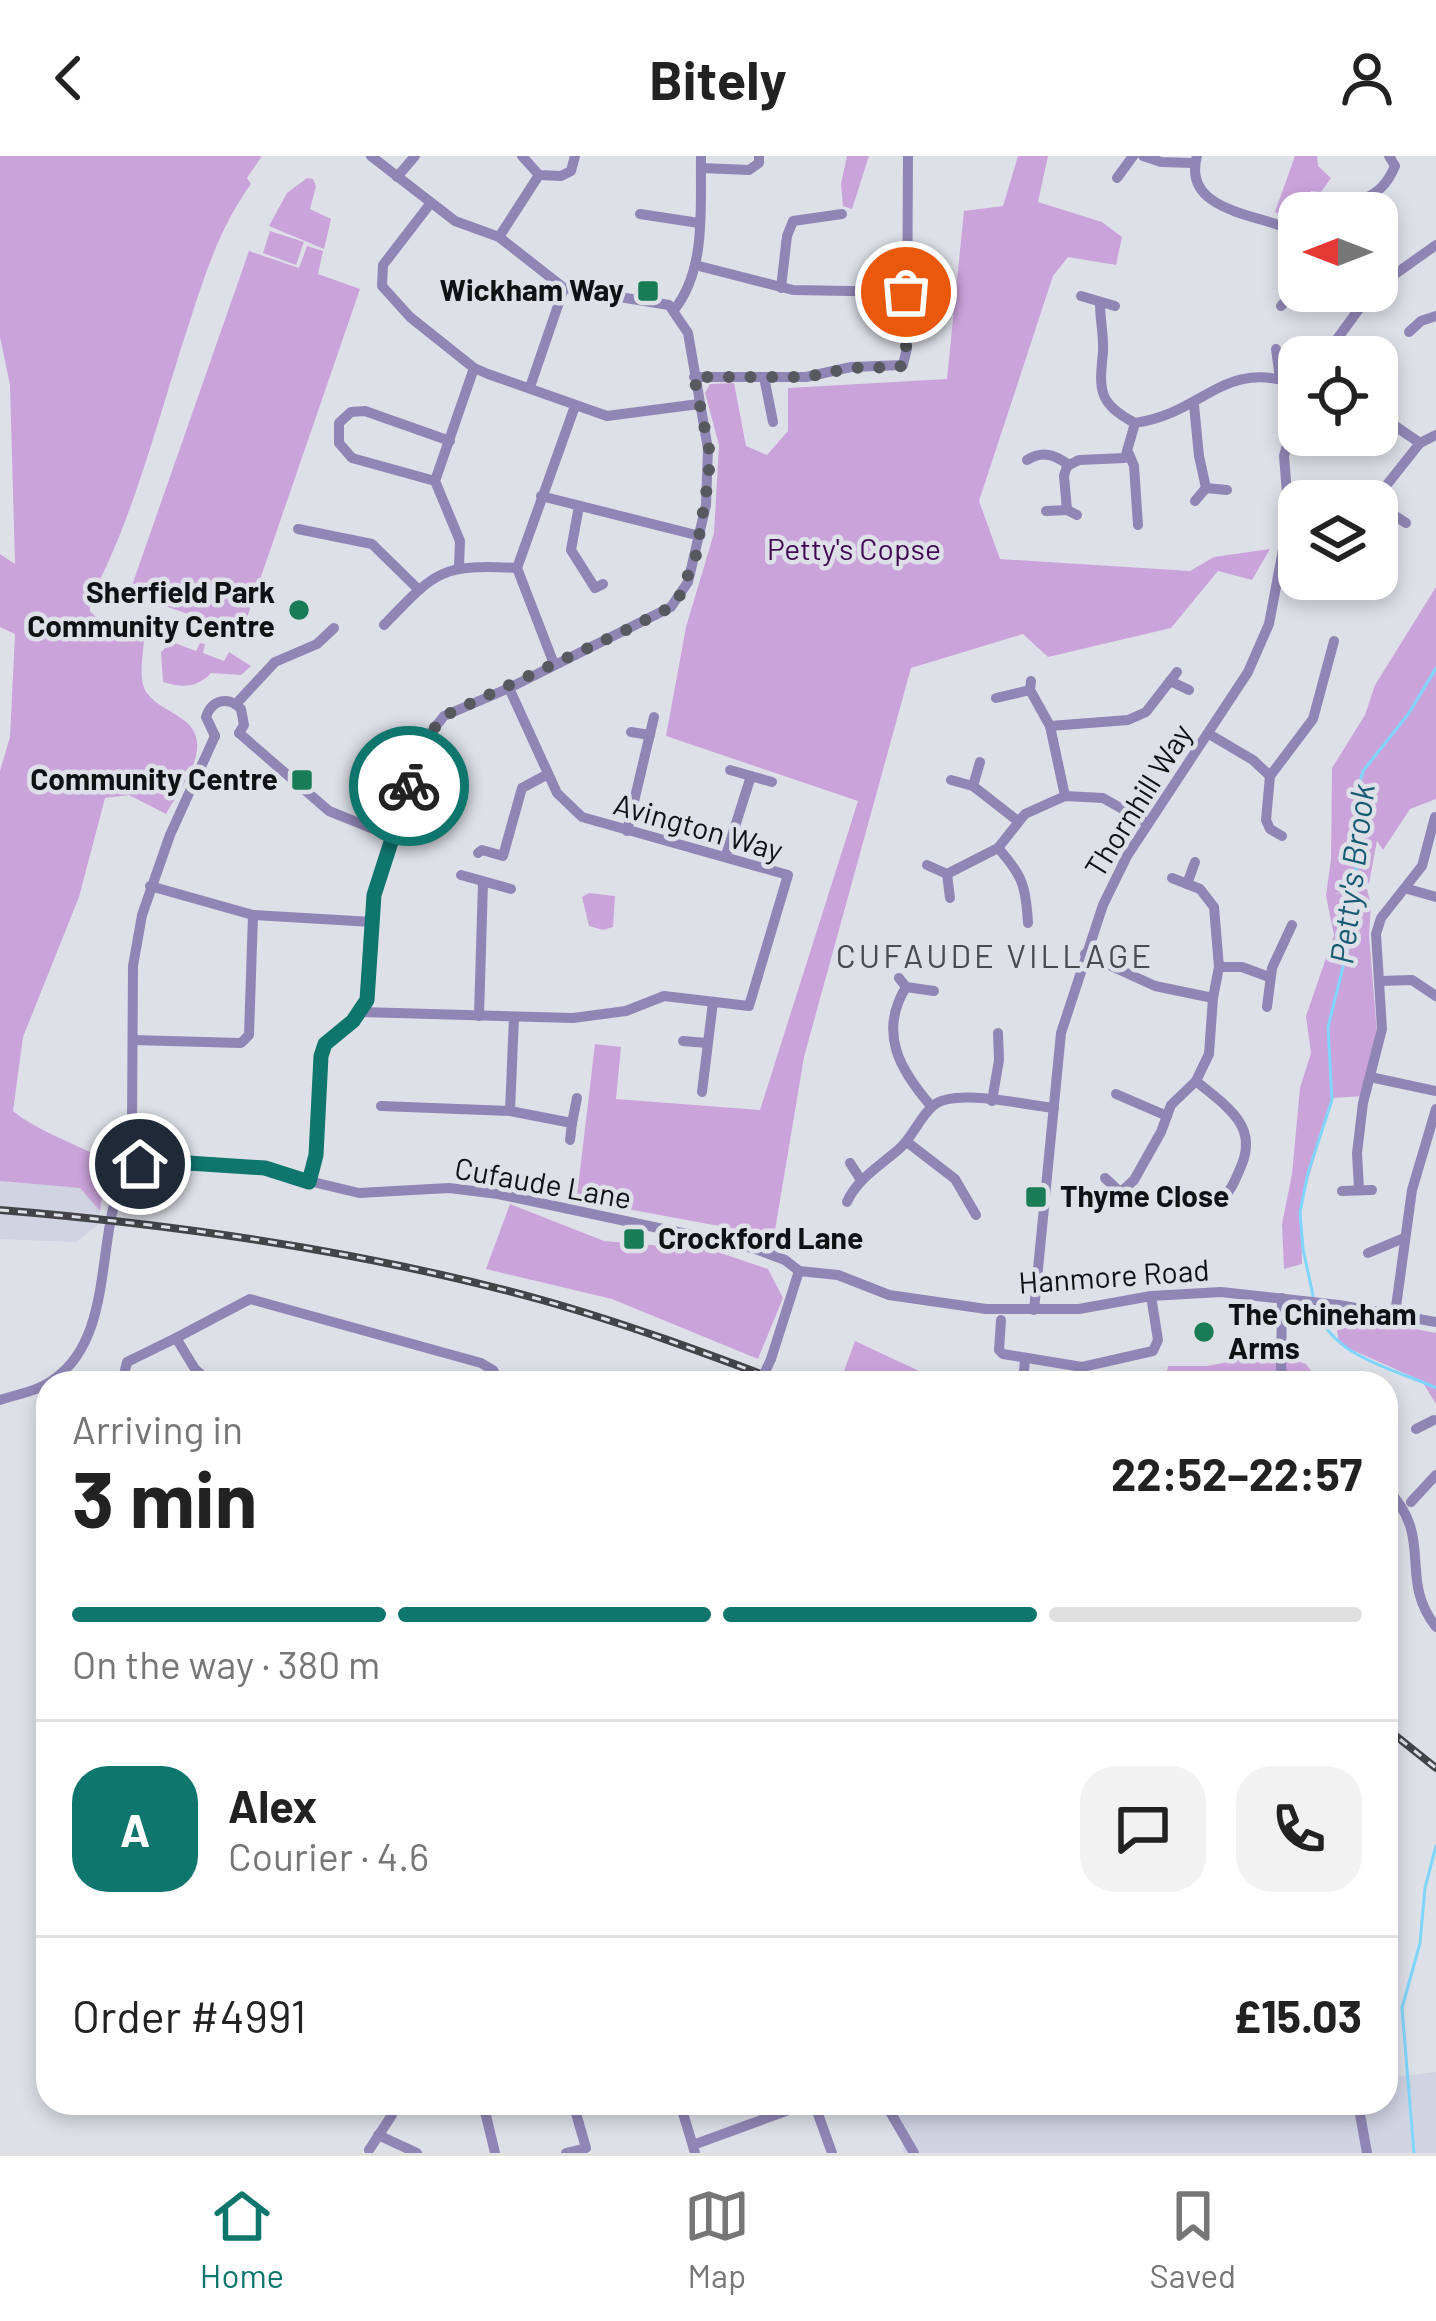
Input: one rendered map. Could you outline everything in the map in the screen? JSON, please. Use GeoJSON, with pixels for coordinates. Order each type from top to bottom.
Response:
{"type":"FeatureCollection","features":[{"type":"Feature","properties":{"kind":"street"},"geometry":{"type":"LineString","coordinates":[[309,1182],[316,1155],[325,1044],[361,1012],[367,1000],[374,895],[425,740],[444,716],[671,607],[688,582],[709,475],[709,449],[688,333],[674,310],[664,304],[564,288],[499,237],[455,221],[430,204],[371,156]]}},
{"type":"Feature","properties":{"kind":"street"},"geometry":{"type":"LineString","coordinates":[[397,177],[415,156]]}},
{"type":"Feature","properties":{"kind":"street"},"geometry":{"type":"LineString","coordinates":[[522,156],[539,175],[561,176],[571,171],[574,156]]}},
{"type":"Feature","properties":{"kind":"street"},"geometry":{"type":"LineString","coordinates":[[674,310],[686,296],[695,265],[701,162],[749,170],[759,164],[759,156]]}},
{"type":"Feature","properties":{"kind":"street"},"geometry":{"type":"LineString","coordinates":[[694,377],[806,377],[851,368],[900,367],[906,358],[908,156]]}},
{"type":"Feature","properties":{"kind":"street"},"geometry":{"type":"LineString","coordinates":[[1117,178],[1132,156]]}},
{"type":"Feature","properties":{"kind":"street"},"geometry":{"type":"LineString","coordinates":[[1144,156],[1162,162],[1196,159],[1196,182],[1204,196],[1278,223]]}},
{"type":"Feature","properties":{"kind":"street"},"geometry":{"type":"LineString","coordinates":[[1380,192],[1395,166],[1390,156]]}},
{"type":"Feature","properties":{"kind":"street"},"geometry":{"type":"LineString","coordinates":[[499,237],[539,175]]}},
{"type":"Feature","properties":{"kind":"street"},"geometry":{"type":"LineString","coordinates":[[430,204],[383,265],[382,286],[410,317],[475,368],[607,416],[699,404]]}},
{"type":"Feature","properties":{"kind":"street"},"geometry":{"type":"LineString","coordinates":[[640,214],[699,223]]}},
{"type":"Feature","properties":{"kind":"street"},"geometry":{"type":"LineString","coordinates":[[781,288],[793,220],[842,214]]}},
{"type":"Feature","properties":{"kind":"street"},"geometry":{"type":"LineString","coordinates":[[1398,272],[1436,245]]}},
{"type":"Feature","properties":{"kind":"street"},"geometry":{"type":"LineString","coordinates":[[695,265],[781,288],[906,292]]}},
{"type":"Feature","properties":{"kind":"street"},"geometry":{"type":"LineString","coordinates":[[1275,286],[1278,290]]}},
{"type":"Feature","properties":{"kind":"street"},"geometry":{"type":"LineString","coordinates":[[530,386],[564,288]]}},
{"type":"Feature","properties":{"kind":"street"},"geometry":{"type":"LineString","coordinates":[[1082,296],[1115,306]]}},
{"type":"Feature","properties":{"kind":"street"},"geometry":{"type":"LineString","coordinates":[[1100,304],[1103,352],[1099,383],[1111,407],[1135,423],[1194,405],[1244,375],[1278,378]]}},
{"type":"Feature","properties":{"kind":"street"},"geometry":{"type":"LineString","coordinates":[[1409,332],[1430,315]]}},
{"type":"Feature","properties":{"kind":"street"},"geometry":{"type":"LineString","coordinates":[[1276,349],[1278,364]]}},
{"type":"Feature","properties":{"kind":"street"},"geometry":{"type":"LineString","coordinates":[[459,566],[460,541],[435,482],[475,368]]}},
{"type":"Feature","properties":{"kind":"street"},"geometry":{"type":"LineString","coordinates":[[764,376],[773,422]]}},
{"type":"Feature","properties":{"kind":"street"},"geometry":{"type":"LineString","coordinates":[[1194,405],[1206,488]]}},
{"type":"Feature","properties":{"kind":"street"},"geometry":{"type":"LineString","coordinates":[[554,664],[517,568],[574,406]]}},
{"type":"Feature","properties":{"kind":"street"},"geometry":{"type":"LineString","coordinates":[[435,482],[352,458],[339,443],[339,423],[352,412],[365,411],[450,441]]}},
{"type":"Feature","properties":{"kind":"street"},"geometry":{"type":"LineString","coordinates":[[1135,423],[1129,454],[1138,524]]}},
{"type":"Feature","properties":{"kind":"street"},"geometry":{"type":"LineString","coordinates":[[1398,427],[1420,443]]}},
{"type":"Feature","properties":{"kind":"street"},"geometry":{"type":"LineString","coordinates":[[1392,480],[1420,443],[1436,435]]}},
{"type":"Feature","properties":{"kind":"street"},"geometry":{"type":"LineString","coordinates":[[1027,460],[1045,454],[1069,465],[1084,460],[1120,461],[1129,454]]}},
{"type":"Feature","properties":{"kind":"street"},"geometry":{"type":"LineString","coordinates":[[1046,511],[1072,512],[1064,476],[1069,465]]}},
{"type":"Feature","properties":{"kind":"street"},"geometry":{"type":"LineString","coordinates":[[1206,488],[1227,490]]}},
{"type":"Feature","properties":{"kind":"street"},"geometry":{"type":"LineString","coordinates":[[1195,501],[1206,488]]}},
{"type":"Feature","properties":{"kind":"street"},"geometry":{"type":"LineString","coordinates":[[541,496],[700,536]]}},
{"type":"Feature","properties":{"kind":"street"},"geometry":{"type":"LineString","coordinates":[[580,506],[572,550],[595,588],[603,584]]}},
{"type":"Feature","properties":{"kind":"street"},"geometry":{"type":"LineString","coordinates":[[1398,522],[1406,523]]}},
{"type":"Feature","properties":{"kind":"street"},"geometry":{"type":"LineString","coordinates":[[298,529],[372,544],[419,590]]}},
{"type":"Feature","properties":{"kind":"street"},"geometry":{"type":"LineString","coordinates":[[384,626],[435,577],[459,566],[517,568]]}},
{"type":"Feature","properties":{"kind":"street","name":"Thornhill Way"},"geometry":{"type":"LineString","coordinates":[[1034,1310],[1061,1033],[1085,953],[1103,905],[1147,823],[1248,672],[1269,624],[1278,587]]}},
{"type":"Feature","properties":{"kind":"street"},"geometry":{"type":"LineString","coordinates":[[236,704],[274,662],[317,644],[334,628]]}},
{"type":"Feature","properties":{"kind":"street"},"geometry":{"type":"LineString","coordinates":[[1282,836],[1266,820],[1270,776],[1313,719],[1332,667],[1334,641]]}},
{"type":"Feature","properties":{"kind":"street"},"geometry":{"type":"LineString","coordinates":[[1050,726],[1128,720],[1156,703],[1174,676],[1190,690]]}},
{"type":"Feature","properties":{"kind":"street"},"geometry":{"type":"LineString","coordinates":[[996,698],[1030,685],[1050,726],[1065,796]]}},
{"type":"Feature","properties":{"kind":"street","name":"Avington Way"},"geometry":{"type":"LineString","coordinates":[[361,1012],[606,1015],[664,996],[749,1006],[788,875],[582,817],[557,793],[509,688]]}},
{"type":"Feature","properties":{"kind":"street"},"geometry":{"type":"LineString","coordinates":[[221,701],[236,704],[244,716],[239,733],[226,739],[215,736],[207,726],[210,707],[221,701]]}},
{"type":"Feature","properties":{"kind":"street"},"geometry":{"type":"LineString","coordinates":[[627,831],[654,717]]}},
{"type":"Feature","properties":{"kind":"street"},"geometry":{"type":"LineString","coordinates":[[631,732],[650,735]]}},
{"type":"Feature","properties":{"kind":"street"},"geometry":{"type":"LineString","coordinates":[[239,733],[329,811],[392,836]]}},
{"type":"Feature","properties":{"kind":"street"},"geometry":{"type":"LineString","coordinates":[[1209,734],[1270,776]]}},
{"type":"Feature","properties":{"kind":"street"},"geometry":{"type":"LineString","coordinates":[[62,1371],[76,1355],[94,1311],[112,1206],[127,1173],[145,1162],[132,1123],[134,966],[150,886],[215,736]]}},
{"type":"Feature","properties":{"kind":"street"},"geometry":{"type":"LineString","coordinates":[[973,786],[980,762]]}},
{"type":"Feature","properties":{"kind":"street"},"geometry":{"type":"LineString","coordinates":[[730,770],[772,782]]}},
{"type":"Feature","properties":{"kind":"street"},"geometry":{"type":"LineString","coordinates":[[478,853],[502,856],[522,788],[548,775]]}},
{"type":"Feature","properties":{"kind":"street"},"geometry":{"type":"LineString","coordinates":[[726,856],[751,776]]}},
{"type":"Feature","properties":{"kind":"street"},"geometry":{"type":"LineString","coordinates":[[951,780],[973,786],[1018,821]]}},
{"type":"Feature","properties":{"kind":"street"},"geometry":{"type":"LineString","coordinates":[[927,866],[947,874],[998,848],[1018,821],[1043,803],[1065,796],[1084,794],[1111,800],[1147,823]]}},
{"type":"Feature","properties":{"kind":"street"},"geometry":{"type":"LineString","coordinates":[[1342,1191],[1366,1189],[1357,1153],[1382,1029],[1376,934],[1381,918],[1422,866],[1436,817],[1428,803]]}},
{"type":"Feature","properties":{"kind":"street"},"geometry":{"type":"LineString","coordinates":[[998,848],[1035,903],[1028,923]]}},
{"type":"Feature","properties":{"kind":"street"},"geometry":{"type":"LineString","coordinates":[[1186,884],[1195,862]]}},
{"type":"Feature","properties":{"kind":"street"},"geometry":{"type":"LineString","coordinates":[[461,874],[512,889]]}},
{"type":"Feature","properties":{"kind":"street"},"geometry":{"type":"LineString","coordinates":[[947,874],[950,898]]}},
{"type":"Feature","properties":{"kind":"street"},"geometry":{"type":"LineString","coordinates":[[1109,1203],[1145,1162],[1167,1116],[1182,1091],[1196,1082],[1209,1054],[1220,967],[1214,907],[1209,896],[1172,878]]}},
{"type":"Feature","properties":{"kind":"street"},"geometry":{"type":"LineString","coordinates":[[479,1016],[483,882]]}},
{"type":"Feature","properties":{"kind":"street"},"geometry":{"type":"LineString","coordinates":[[150,886],[253,915],[372,922]]}},
{"type":"Feature","properties":{"kind":"street"},"geometry":{"type":"LineString","coordinates":[[1408,889],[1436,897]]}},
{"type":"Feature","properties":{"kind":"street"},"geometry":{"type":"LineString","coordinates":[[133,1040],[241,1043],[249,1035],[253,915]]}},
{"type":"Feature","properties":{"kind":"street"},"geometry":{"type":"LineString","coordinates":[[1267,1007],[1269,977],[1287,927]]}},
{"type":"Feature","properties":{"kind":"street"},"geometry":{"type":"LineString","coordinates":[[1085,953],[1155,986],[1213,998]]}},
{"type":"Feature","properties":{"kind":"street"},"geometry":{"type":"LineString","coordinates":[[1220,967],[1242,967],[1269,977]]}},
{"type":"Feature","properties":{"kind":"street"},"geometry":{"type":"LineString","coordinates":[[1380,981],[1412,980],[1436,996]]}},
{"type":"Feature","properties":{"kind":"street"},"geometry":{"type":"LineString","coordinates":[[931,1106],[909,1081],[893,1046],[902,982],[934,991]]}},
{"type":"Feature","properties":{"kind":"street"},"geometry":{"type":"LineString","coordinates":[[702,1092],[713,1002]]}},
{"type":"Feature","properties":{"kind":"street"},"geometry":{"type":"LineString","coordinates":[[510,1111],[514,1017]]}},
{"type":"Feature","properties":{"kind":"street"},"geometry":{"type":"LineString","coordinates":[[992,1101],[1000,1053],[998,1033]]}},
{"type":"Feature","properties":{"kind":"street"},"geometry":{"type":"LineString","coordinates":[[683,1041],[707,1043]]}},
{"type":"Feature","properties":{"kind":"street"},"geometry":{"type":"LineString","coordinates":[[1000,1053],[1015,1053]]}},
{"type":"Feature","properties":{"kind":"street"},"geometry":{"type":"LineString","coordinates":[[1370,1077],[1436,1091]]}},
{"type":"Feature","properties":{"kind":"street"},"geometry":{"type":"LineString","coordinates":[[1196,1082],[1245,1126],[1246,1155],[1230,1192],[1217,1204]]}},
{"type":"Feature","properties":{"kind":"street"},"geometry":{"type":"LineString","coordinates":[[1116,1094],[1167,1116]]}},
{"type":"Feature","properties":{"kind":"street"},"geometry":{"type":"LineString","coordinates":[[847,1202],[861,1180],[907,1142],[931,1106],[964,1095],[1054,1108]]}},
{"type":"Feature","properties":{"kind":"street"},"geometry":{"type":"LineString","coordinates":[[570,1140],[577,1098]]}},
{"type":"Feature","properties":{"kind":"street"},"geometry":{"type":"LineString","coordinates":[[381,1106],[510,1111],[572,1124]]}},
{"type":"Feature","properties":{"kind":"street"},"geometry":{"type":"LineString","coordinates":[[400,1107],[400,1125]]}},
{"type":"Feature","properties":{"kind":"street"},"geometry":{"type":"LineString","coordinates":[[1395,1314],[1420,1156],[1436,1109]]}},
{"type":"Feature","properties":{"kind":"street"},"geometry":{"type":"LineString","coordinates":[[907,1142],[956,1179],[975,1219]]}},
{"type":"Feature","properties":{"kind":"street","name":"Cufaude Lane"},"geometry":{"type":"LineString","coordinates":[[145,1162],[265,1168],[359,1193],[448,1188],[498,1194],[752,1248],[785,1259],[799,1271]]}},
{"type":"Feature","properties":{"kind":"street"},"geometry":{"type":"LineString","coordinates":[[850,1163],[861,1180]]}},
{"type":"Feature","properties":{"kind":"street"},"geometry":{"type":"LineString","coordinates":[[1105,1178],[1120,1192]]}},
{"type":"Feature","properties":{"kind":"street"},"geometry":{"type":"LineString","coordinates":[[966,1193],[983,1187]]}},
{"type":"Feature","properties":{"kind":"street"},"geometry":{"type":"LineString","coordinates":[[1230,1192],[1246,1199]]}},
{"type":"Feature","properties":{"kind":"street"},"geometry":{"type":"LineString","coordinates":[[1368,1253],[1404,1238]]}},
{"type":"Feature","properties":{"kind":"street","name":"Hanmore Road"},"geometry":{"type":"LineString","coordinates":[[799,1271],[818,1270],[889,1295],[933,1303],[1079,1309],[1151,1296],[1222,1292],[1436,1322]]}},
{"type":"Feature","properties":{"kind":"street"},"geometry":{"type":"LineString","coordinates":[[765,1371],[799,1271]]}},
{"type":"Feature","properties":{"kind":"street"},"geometry":{"type":"LineString","coordinates":[[1001,1320],[1000,1350],[1025,1360],[1069,1366],[1134,1358],[1153,1351],[1158,1340],[1151,1296]]}},
{"type":"Feature","properties":{"kind":"street"},"geometry":{"type":"LineString","coordinates":[[1282,1298],[1282,1371]]}},
{"type":"Feature","properties":{"kind":"street"},"geometry":{"type":"LineString","coordinates":[[125,1371],[127,1362],[250,1299],[481,1363],[494,1371]]}},
{"type":"Feature","properties":{"kind":"street"},"geometry":{"type":"LineString","coordinates":[[176,1338],[197,1371]]}},
{"type":"Feature","properties":{"kind":"street"},"geometry":{"type":"LineString","coordinates":[[1024,1371],[1025,1360]]}},
{"type":"Feature","properties":{"kind":"street"},"geometry":{"type":"LineString","coordinates":[[1069,1366],[1070,1371]]}},
{"type":"Feature","properties":{"kind":"street"},"geometry":{"type":"LineString","coordinates":[[0,1400],[36,1386]]}},
{"type":"Feature","properties":{"kind":"street"},"geometry":{"type":"LineString","coordinates":[[1417,1429],[1435,1422],[1424,1409]]}},
{"type":"Feature","properties":{"kind":"street"},"geometry":{"type":"LineString","coordinates":[[1411,1502],[1436,1475]]}},
{"type":"Feature","properties":{"kind":"street"},"geometry":{"type":"LineString","coordinates":[[1398,1495],[1423,1518]]}},
{"type":"Feature","properties":{"kind":"street"},"geometry":{"type":"LineString","coordinates":[[1413,1628],[1434,1624],[1426,1600],[1430,1561]]}},
{"type":"Feature","properties":{"kind":"street"},"geometry":{"type":"LineString","coordinates":[[369,2150],[392,2115]]}},
{"type":"Feature","properties":{"kind":"street"},"geometry":{"type":"LineString","coordinates":[[486,2115],[495,2153]]}},
{"type":"Feature","properties":{"kind":"street"},"geometry":{"type":"LineString","coordinates":[[566,2153],[586,2151],[576,2115]]}},
{"type":"Feature","properties":{"kind":"street"},"geometry":{"type":"LineString","coordinates":[[684,2115],[694,2149],[780,2115]]}},
{"type":"Feature","properties":{"kind":"street"},"geometry":{"type":"LineString","coordinates":[[816,2115],[832,2153]]}},
{"type":"Feature","properties":{"kind":"street"},"geometry":{"type":"LineString","coordinates":[[892,2115],[914,2153]]}},
{"type":"Feature","properties":{"kind":"street"},"geometry":{"type":"LineString","coordinates":[[1360,2115],[1366,2153]]}},
{"type":"Feature","properties":{"kind":"street"},"geometry":{"type":"LineString","coordinates":[[378,2135],[417,2153]]}},
{"type":"Feature","properties":{"kind":"shaded area"},"geometry":{"type":"Polygon","coordinates":[[[0,1181],[80,1188],[100,1211],[98,1225],[76,1242],[0,1239],[0,1181]]]}},
{"type":"Feature","properties":{"kind":"shaded area"},"geometry":{"type":"Polygon","coordinates":[[[1436,2072],[1436,2153],[904,2153],[896,2115],[1398,2115],[1398,2077],[1436,2072]]]}},
{"type":"Feature","properties":{"kind":"green space"},"geometry":{"type":"Polygon","coordinates":[[[0,156],[262,156],[214,252],[133,500],[90,599],[90,611],[96,617],[144,637],[142,674],[147,693],[185,721],[197,742],[192,767],[166,814],[129,795],[105,798],[79,897],[23,1037],[13,1111],[107,1160],[100,1211],[80,1188],[0,1181],[0,771],[10,737],[15,634],[0,627],[0,554],[15,564],[10,385],[0,337],[0,156]]]}},
{"type":"Feature","properties":{"kind":"green space"},"geometry":{"type":"Polygon","coordinates":[[[847,156],[869,156],[852,209],[843,206],[841,184],[847,156]]]}},
{"type":"Feature","properties":{"kind":"green space","name":"Petty's Copse"},"geometry":{"type":"Polygon","coordinates":[[[1018,156],[1048,156],[1038,202],[1102,222],[1122,237],[1116,265],[1068,257],[1053,276],[979,501],[1000,559],[1190,571],[1214,557],[1270,549],[1252,580],[1218,571],[1171,628],[1048,657],[1023,634],[911,668],[804,1057],[774,1236],[577,1196],[595,1044],[621,1047],[616,1099],[760,1110],[858,801],[666,736],[686,627],[714,533],[719,445],[705,393],[710,384],[734,383],[746,446],[767,455],[788,431],[788,388],[947,379],[964,211],[1003,206],[1018,156]]]}},
{"type":"Feature","properties":{"kind":"green space"},"geometry":{"type":"Polygon","coordinates":[[[1295,156],[1317,156],[1318,166],[1331,178],[1321,192],[1282,192],[1295,156]]]}},
{"type":"Feature","properties":{"kind":"green space"},"geometry":{"type":"Polygon","coordinates":[[[307,178],[316,186],[310,209],[331,219],[324,249],[269,226],[287,193],[307,178]]]}},
{"type":"Feature","properties":{"kind":"green space"},"geometry":{"type":"Polygon","coordinates":[[[270,231],[304,242],[296,265],[263,253],[270,231]]]}},
{"type":"Feature","properties":{"kind":"green space"},"geometry":{"type":"Polygon","coordinates":[[[307,246],[323,251],[318,274],[360,289],[242,632],[129,594],[249,251],[299,268],[307,246]]]}},
{"type":"Feature","properties":{"kind":"green space"},"geometry":{"type":"Polygon","coordinates":[[[1436,587],[1436,799],[1410,809],[1383,850],[1377,841],[1369,883],[1334,894],[1367,889],[1377,1033],[1365,1096],[1332,1098],[1301,1204],[1302,1264],[1284,1269],[1282,1224],[1300,1088],[1311,1053],[1306,1016],[1334,935],[1326,896],[1332,768],[1365,715],[1375,685],[1436,587]]]}},
{"type":"Feature","properties":{"kind":"green space"},"geometry":{"type":"Polygon","coordinates":[[[172,642],[196,651],[200,643],[205,644],[203,653],[224,661],[229,652],[251,666],[241,675],[211,673],[189,685],[163,682],[161,652],[172,642]]]}},
{"type":"Feature","properties":{"kind":"green space"},"geometry":{"type":"Polygon","coordinates":[[[589,893],[615,896],[613,927],[589,926],[582,897],[589,893]]]}},
{"type":"Feature","properties":{"kind":"green space"},"geometry":{"type":"Polygon","coordinates":[[[510,1204],[604,1241],[712,1250],[768,1269],[783,1298],[758,1359],[612,1299],[486,1269],[510,1204]]]}},
{"type":"Feature","properties":{"kind":"green space"},"geometry":{"type":"Polygon","coordinates":[[[1359,1318],[1436,1333],[1436,1404],[1422,1381],[1339,1344],[1337,1330],[1359,1318]]]}},
{"type":"Feature","properties":{"kind":"green space"},"geometry":{"type":"Polygon","coordinates":[[[855,1341],[918,1371],[844,1371],[855,1341]]]}},
{"type":"Feature","properties":{"kind":"green space"},"geometry":{"type":"Polygon","coordinates":[[[1274,1353],[1306,1364],[1311,1371],[1167,1371],[1168,1366],[1207,1366],[1274,1353]]]}},
{"type":"Feature","properties":{"kind":"waterway","name":"Petty's Brook"},"geometry":{"type":"LineString","coordinates":[[1314,1300],[1300,1212],[1332,1100],[1328,1027],[1350,939],[1357,792],[1363,771],[1409,713],[1436,668]]}},
{"type":"Feature","properties":{"kind":"waterway","name":"Petty's Brook"},"geometry":{"type":"LineString","coordinates":[[1317,1309],[1336,1339],[1393,1371]]}},
{"type":"Feature","properties":{"kind":"waterway","name":"Petty's Brook"},"geometry":{"type":"LineString","coordinates":[[1398,1373],[1436,1388]]}},
{"type":"Feature","properties":{"kind":"waterway"},"geometry":{"type":"LineString","coordinates":[[1414,2153],[1402,2008],[1420,1943],[1425,1888],[1436,1846]]}},
{"type":"Feature","properties":{"kind":"railway"},"geometry":{"type":"LineString","coordinates":[[0,1210],[205,1232],[408,1267],[573,1309],[752,1371]]}},
{"type":"Feature","properties":{"kind":"railway"},"geometry":{"type":"LineString","coordinates":[[1398,1738],[1436,1768]]}},
{"type":"Feature","properties":{"kind":"way so far"},"geometry":{"type":"LineString","coordinates":[[409,786],[425,740],[444,716],[671,607],[680,595],[696,555],[709,475],[709,449],[694,377],[806,377],[851,368],[900,367],[906,358],[906,292]]}},
{"type":"Feature","properties":{"kind":"place","name":"Wickham Way"},"geometry":{"type":"Point","coordinates":[648,291]}},
{"type":"Feature","properties":{"kind":"place","name":"Sherfield Park Community Centre"},"geometry":{"type":"Point","coordinates":[299,610]}},
{"type":"Feature","properties":{"kind":"place","name":"Community Centre"},"geometry":{"type":"Point","coordinates":[302,780]}},
{"type":"Feature","properties":{"kind":"place","name":"Thyme Close"},"geometry":{"type":"Point","coordinates":[1036,1197]}},
{"type":"Feature","properties":{"kind":"place","name":"Crockford Lane"},"geometry":{"type":"Point","coordinates":[634,1239]}},
{"type":"Feature","properties":{"kind":"place","name":"The Chineham Arms"},"geometry":{"type":"Point","coordinates":[1204,1332]}},
{"type":"Feature","properties":{"kind":"district","name":"CUFAUDE VILLAGE"},"geometry":{"type":"Point","coordinates":[995,956]}},
{"type":"Feature","properties":{"kind":"route"},"geometry":{"type":"LineString","coordinates":[[140,1164],[265,1168],[309,1182],[316,1155],[321,1056],[325,1044],[353,1021],[367,1000],[374,895],[409,786]]}}]}
